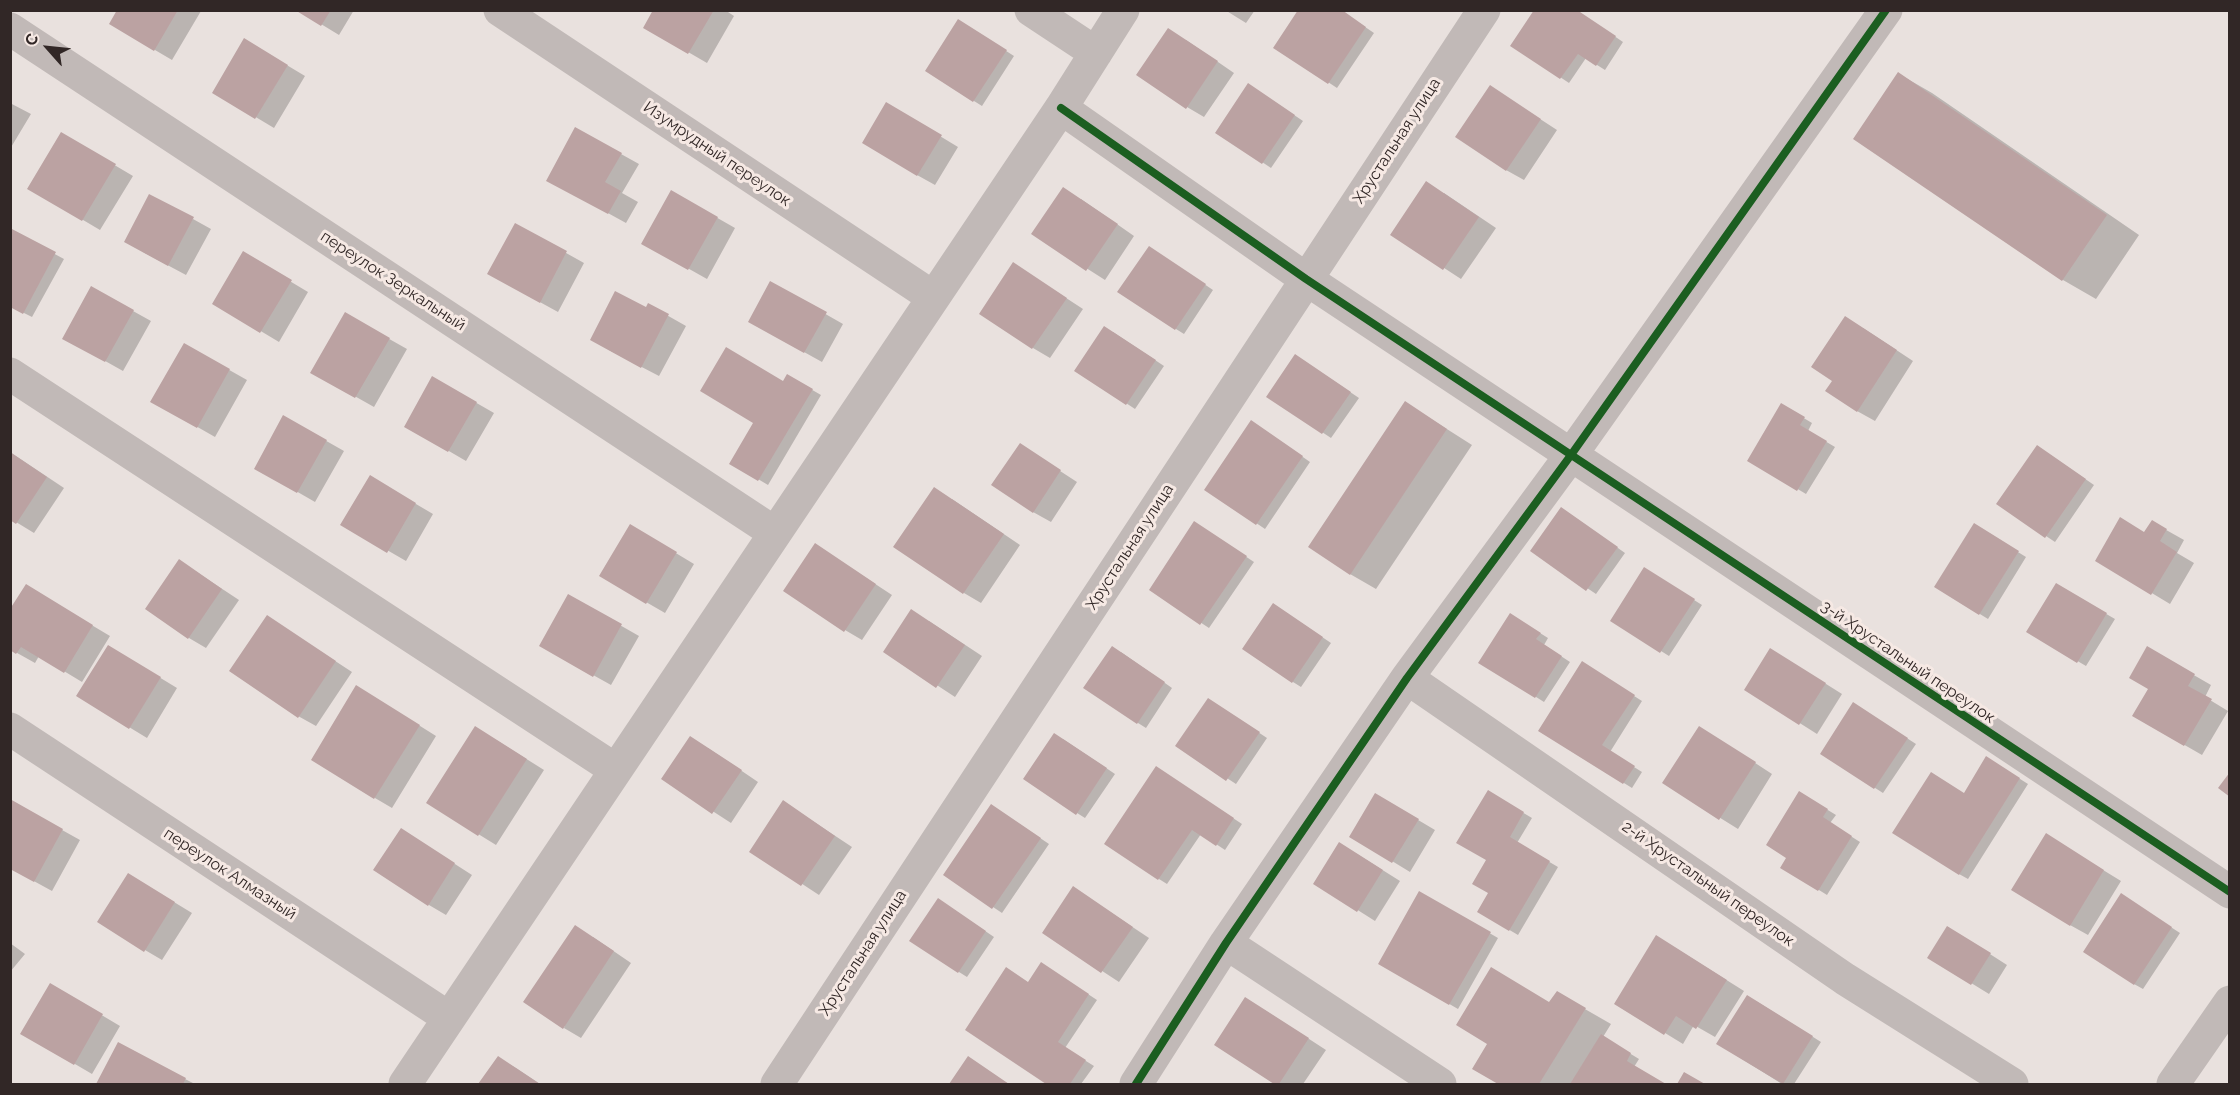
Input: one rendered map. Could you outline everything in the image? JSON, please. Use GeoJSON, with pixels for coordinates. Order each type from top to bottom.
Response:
{"type":"FeatureCollection","features":[{"type":"Feature","properties":{"kind":"street","name":"Изумрудный переулок"},"geometry":{"type":"LineString","coordinates":[[500,10],[933,297]]}},
{"type":"Feature","properties":{"kind":"street"},"geometry":{"type":"LineString","coordinates":[[1031,10],[1096,53]]}},
{"type":"Feature","properties":{"kind":"street"},"geometry":{"type":"LineString","coordinates":[[405,1084],[1061,108],[1123,10]]}},
{"type":"Feature","properties":{"kind":"street","name":"Хрустальная улица"},"geometry":{"type":"LineString","coordinates":[[777,1084],[1484,10]]}},
{"type":"Feature","properties":{"kind":"street"},"geometry":{"type":"LineString","coordinates":[[1136,1084],[1226,944],[1407,678],[1571,455],[1886,10]]}},
{"type":"Feature","properties":{"kind":"street","name":"переулок Зеркальный"},"geometry":{"type":"LineString","coordinates":[[10,28],[775,533]]}},
{"type":"Feature","properties":{"kind":"street","name":"3-й Хрустальный переулок"},"geometry":{"type":"LineString","coordinates":[[1061,108],[1306,279],[2229,892]]}},
{"type":"Feature","properties":{"kind":"street"},"geometry":{"type":"LineString","coordinates":[[10,374],[616,770]]}},
{"type":"Feature","properties":{"kind":"street","name":"2-й Хрустальный переулок"},"geometry":{"type":"LineString","coordinates":[[1407,678],[1845,979],[2012,1084]]}},
{"type":"Feature","properties":{"kind":"street","name":"переулок Алмазный"},"geometry":{"type":"LineString","coordinates":[[10,729],[449,1018]]}},
{"type":"Feature","properties":{"kind":"street"},"geometry":{"type":"LineString","coordinates":[[1226,944],[1440,1084]]}},
{"type":"Feature","properties":{"kind":"street"},"geometry":{"type":"LineString","coordinates":[[2173,1084],[2229,1002]]}},
{"type":"Feature","properties":{"kind":"building"},"geometry":{"type":"Polygon","coordinates":[[[117,10],[178,10],[154,51],[109,24],[117,10]]]}},
{"type":"Feature","properties":{"kind":"building"},"geometry":{"type":"Polygon","coordinates":[[[295,10],[331,10],[321,26],[295,10]]]}},
{"type":"Feature","properties":{"kind":"building"},"geometry":{"type":"Polygon","coordinates":[[[653,10],[714,10],[688,54],[643,28],[653,10]]]}},
{"type":"Feature","properties":{"kind":"building"},"geometry":{"type":"Polygon","coordinates":[[[1298,10],[1342,10],[1366,27],[1328,84],[1273,48],[1298,10]]]}},
{"type":"Feature","properties":{"kind":"building"},"geometry":{"type":"Polygon","coordinates":[[[1534,10],[1577,10],[1616,36],[1596,66],[1578,54],[1560,79],[1510,46],[1534,10]]]}},
{"type":"Feature","properties":{"kind":"building"},"geometry":{"type":"Polygon","coordinates":[[[958,19],[1007,50],[973,102],[925,71],[958,19]]]}},
{"type":"Feature","properties":{"kind":"building"},"geometry":{"type":"Polygon","coordinates":[[[1168,28],[1218,61],[1186,109],[1136,75],[1168,28]]]}},
{"type":"Feature","properties":{"kind":"building"},"geometry":{"type":"Polygon","coordinates":[[[244,38],[288,65],[255,119],[212,93],[244,38]]]}},
{"type":"Feature","properties":{"kind":"building"},"geometry":{"type":"Polygon","coordinates":[[[1898,72],[2107,215],[2062,281],[1853,139],[1898,72]]]}},
{"type":"Feature","properties":{"kind":"building"},"geometry":{"type":"Polygon","coordinates":[[[1248,83],[1295,115],[1262,164],[1215,133],[1248,83]]]}},
{"type":"Feature","properties":{"kind":"building"},"geometry":{"type":"Polygon","coordinates":[[[1490,85],[1541,119],[1506,171],[1455,137],[1490,85]]]}},
{"type":"Feature","properties":{"kind":"building"},"geometry":{"type":"Polygon","coordinates":[[[886,102],[942,135],[917,176],[862,143],[886,102]]]}},
{"type":"Feature","properties":{"kind":"building"},"geometry":{"type":"Polygon","coordinates":[[[575,127],[622,153],[605,182],[621,191],[608,214],[546,181],[575,127]]]}},
{"type":"Feature","properties":{"kind":"building"},"geometry":{"type":"Polygon","coordinates":[[[61,132],[116,164],[82,221],[27,189],[61,132]]]}},
{"type":"Feature","properties":{"kind":"building"},"geometry":{"type":"Polygon","coordinates":[[[1426,181],[1479,217],[1443,270],[1390,235],[1426,181]]]}},
{"type":"Feature","properties":{"kind":"building"},"geometry":{"type":"Polygon","coordinates":[[[1063,187],[1118,224],[1086,271],[1031,234],[1063,187]]]}},
{"type":"Feature","properties":{"kind":"building"},"geometry":{"type":"Polygon","coordinates":[[[671,190],[718,217],[688,270],[641,244],[671,190]]]}},
{"type":"Feature","properties":{"kind":"building"},"geometry":{"type":"Polygon","coordinates":[[[149,194],[194,217],[168,266],[124,242],[149,194]]]}},
{"type":"Feature","properties":{"kind":"building"},"geometry":{"type":"Polygon","coordinates":[[[515,223],[567,251],[540,303],[487,274],[515,223]]]}},
{"type":"Feature","properties":{"kind":"building"},"geometry":{"type":"Polygon","coordinates":[[[10,228],[56,252],[23,314],[10,307],[10,228]]]}},
{"type":"Feature","properties":{"kind":"building"},"geometry":{"type":"Polygon","coordinates":[[[1149,246],[1206,284],[1175,330],[1117,292],[1149,246]]]}},
{"type":"Feature","properties":{"kind":"building"},"geometry":{"type":"Polygon","coordinates":[[[243,251],[292,280],[260,333],[212,304],[243,251]]]}},
{"type":"Feature","properties":{"kind":"building"},"geometry":{"type":"Polygon","coordinates":[[[1013,262],[1067,298],[1032,349],[979,314],[1013,262]]]}},
{"type":"Feature","properties":{"kind":"building"},"geometry":{"type":"Polygon","coordinates":[[[770,281],[827,312],[804,353],[748,322],[770,281]]]}},
{"type":"Feature","properties":{"kind":"building"},"geometry":{"type":"Polygon","coordinates":[[[91,286],[134,310],[105,362],[62,339],[91,286]]]}},
{"type":"Feature","properties":{"kind":"building"},"geometry":{"type":"Polygon","coordinates":[[[615,291],[646,307],[648,303],[669,314],[641,368],[590,340],[615,291]]]}},
{"type":"Feature","properties":{"kind":"building"},"geometry":{"type":"Polygon","coordinates":[[[345,312],[390,338],[355,398],[310,373],[345,312]]]}},
{"type":"Feature","properties":{"kind":"building"},"geometry":{"type":"Polygon","coordinates":[[[1845,316],[1897,350],[1857,412],[1825,391],[1832,381],[1811,367],[1845,316]]]}},
{"type":"Feature","properties":{"kind":"building"},"geometry":{"type":"Polygon","coordinates":[[[1104,326],[1156,360],[1126,405],[1074,371],[1104,326]]]}},
{"type":"Feature","properties":{"kind":"building"},"geometry":{"type":"Polygon","coordinates":[[[184,343],[230,369],[197,428],[150,402],[184,343]]]}},
{"type":"Feature","properties":{"kind":"building"},"geometry":{"type":"Polygon","coordinates":[[[726,347],[783,381],[787,374],[813,389],[758,481],[729,464],[753,423],[700,391],[726,347]]]}},
{"type":"Feature","properties":{"kind":"building"},"geometry":{"type":"Polygon","coordinates":[[[1295,354],[1351,392],[1322,434],[1266,397],[1295,354]]]}},
{"type":"Feature","properties":{"kind":"building"},"geometry":{"type":"Polygon","coordinates":[[[432,376],[477,402],[448,452],[404,427],[432,376]]]}},
{"type":"Feature","properties":{"kind":"building"},"geometry":{"type":"Polygon","coordinates":[[[1405,401],[1447,429],[1350,575],[1308,547],[1405,401]]]}},
{"type":"Feature","properties":{"kind":"building"},"geometry":{"type":"Polygon","coordinates":[[[1781,403],[1805,417],[1800,425],[1827,441],[1797,491],[1747,461],[1781,403]]]}},
{"type":"Feature","properties":{"kind":"building"},"geometry":{"type":"Polygon","coordinates":[[[283,415],[327,440],[297,493],[254,469],[283,415]]]}},
{"type":"Feature","properties":{"kind":"building"},"geometry":{"type":"Polygon","coordinates":[[[1251,420],[1303,456],[1256,525],[1204,490],[1251,420]]]}},
{"type":"Feature","properties":{"kind":"building"},"geometry":{"type":"Polygon","coordinates":[[[1020,443],[1061,470],[1033,513],[991,485],[1020,443]]]}},
{"type":"Feature","properties":{"kind":"building"},"geometry":{"type":"Polygon","coordinates":[[[2037,445],[2086,479],[2045,538],[1996,504],[2037,445]]]}},
{"type":"Feature","properties":{"kind":"building"},"geometry":{"type":"Polygon","coordinates":[[[10,452],[47,477],[16,524],[10,520],[10,452]]]}},
{"type":"Feature","properties":{"kind":"building"},"geometry":{"type":"Polygon","coordinates":[[[370,475],[416,503],[387,553],[340,525],[370,475]]]}},
{"type":"Feature","properties":{"kind":"building"},"geometry":{"type":"Polygon","coordinates":[[[934,487],[1004,534],[963,594],[893,547],[934,487]]]}},
{"type":"Feature","properties":{"kind":"building"},"geometry":{"type":"Polygon","coordinates":[[[1561,507],[1618,547],[1586,591],[1530,551],[1561,507]]]}},
{"type":"Feature","properties":{"kind":"building"},"geometry":{"type":"Polygon","coordinates":[[[2120,517],[2144,532],[2152,520],[2167,529],[2160,541],[2177,552],[2151,595],[2095,561],[2120,517]]]}},
{"type":"Feature","properties":{"kind":"building"},"geometry":{"type":"Polygon","coordinates":[[[1194,521],[1247,556],[1200,625],[1149,590],[1194,521]]]}},
{"type":"Feature","properties":{"kind":"building"},"geometry":{"type":"Polygon","coordinates":[[[1974,523],[2019,551],[1979,615],[1934,587],[1974,523]]]}},
{"type":"Feature","properties":{"kind":"building"},"geometry":{"type":"Polygon","coordinates":[[[630,524],[677,552],[646,604],[599,576],[630,524]]]}},
{"type":"Feature","properties":{"kind":"building"},"geometry":{"type":"Polygon","coordinates":[[[815,543],[876,584],[844,632],[783,591],[815,543]]]}},
{"type":"Feature","properties":{"kind":"building"},"geometry":{"type":"Polygon","coordinates":[[[179,559],[222,589],[188,639],[145,609],[179,559]]]}},
{"type":"Feature","properties":{"kind":"building"},"geometry":{"type":"Polygon","coordinates":[[[1644,567],[1695,599],[1660,653],[1610,621],[1644,567]]]}},
{"type":"Feature","properties":{"kind":"building"},"geometry":{"type":"Polygon","coordinates":[[[2056,583],[2107,613],[2077,663],[2026,632],[2056,583]]]}},
{"type":"Feature","properties":{"kind":"building"},"geometry":{"type":"Polygon","coordinates":[[[26,584],[93,625],[64,673],[21,647],[16,654],[10,650],[10,609],[26,584]]]}},
{"type":"Feature","properties":{"kind":"building"},"geometry":{"type":"Polygon","coordinates":[[[568,594],[622,624],[593,677],[539,646],[568,594]]]}},
{"type":"Feature","properties":{"kind":"building"},"geometry":{"type":"Polygon","coordinates":[[[1273,603],[1323,637],[1292,683],[1242,649],[1273,603]]]}},
{"type":"Feature","properties":{"kind":"building"},"geometry":{"type":"Polygon","coordinates":[[[911,609],[965,645],[936,688],[883,652],[911,609]]]}},
{"type":"Feature","properties":{"kind":"building"},"geometry":{"type":"Polygon","coordinates":[[[1510,613],[1541,633],[1536,639],[1562,656],[1535,698],[1478,663],[1510,613]]]}},
{"type":"Feature","properties":{"kind":"building"},"geometry":{"type":"Polygon","coordinates":[[[267,615],[336,661],[298,718],[229,671],[267,615]]]}},
{"type":"Feature","properties":{"kind":"building"},"geometry":{"type":"Polygon","coordinates":[[[108,645],[161,677],[129,729],[76,696],[108,645]]]}},
{"type":"Feature","properties":{"kind":"building"},"geometry":{"type":"Polygon","coordinates":[[[1112,646],[1165,682],[1137,724],[1083,688],[1112,646]]]}},
{"type":"Feature","properties":{"kind":"building"},"geometry":{"type":"Polygon","coordinates":[[[2147,646],[2195,674],[2188,686],[2212,699],[2184,746],[2132,716],[2148,689],[2129,678],[2147,646]]]}},
{"type":"Feature","properties":{"kind":"building"},"geometry":{"type":"Polygon","coordinates":[[[1770,648],[1826,683],[1799,725],[1744,690],[1770,648]]]}},
{"type":"Feature","properties":{"kind":"building"},"geometry":{"type":"Polygon","coordinates":[[[1582,661],[1635,695],[1602,745],[1635,766],[1623,784],[1538,731],[1582,661]]]}},
{"type":"Feature","properties":{"kind":"building"},"geometry":{"type":"Polygon","coordinates":[[[356,685],[420,725],[374,799],[311,760],[356,685]]]}},
{"type":"Feature","properties":{"kind":"building"},"geometry":{"type":"Polygon","coordinates":[[[1208,698],[1260,732],[1226,781],[1175,746],[1208,698]]]}},
{"type":"Feature","properties":{"kind":"building"},"geometry":{"type":"Polygon","coordinates":[[[1853,702],[1908,738],[1874,789],[1820,754],[1853,702]]]}},
{"type":"Feature","properties":{"kind":"building"},"geometry":{"type":"Polygon","coordinates":[[[475,726],[527,759],[478,836],[426,803],[475,726]]]}},
{"type":"Feature","properties":{"kind":"building"},"geometry":{"type":"Polygon","coordinates":[[[1699,726],[1756,762],[1719,820],[1662,783],[1699,726]]]}},
{"type":"Feature","properties":{"kind":"building"},"geometry":{"type":"Polygon","coordinates":[[[1054,733],[1107,768],[1076,815],[1023,779],[1054,733]]]}},
{"type":"Feature","properties":{"kind":"building"},"geometry":{"type":"Polygon","coordinates":[[[690,736],[742,770],[712,814],[661,779],[690,736]]]}},
{"type":"Feature","properties":{"kind":"building"},"geometry":{"type":"Polygon","coordinates":[[[1986,756],[2020,778],[1959,875],[1892,833],[1931,772],[1964,793],[1986,756]]]}},
{"type":"Feature","properties":{"kind":"building"},"geometry":{"type":"Polygon","coordinates":[[[1156,766],[1234,818],[1216,846],[1192,830],[1158,880],[1104,844],[1156,766]]]}},
{"type":"Feature","properties":{"kind":"building"},"geometry":{"type":"Polygon","coordinates":[[[2230,772],[2230,797],[2218,788],[2230,772]]]}},
{"type":"Feature","properties":{"kind":"building"},"geometry":{"type":"Polygon","coordinates":[[[1488,790],[1524,812],[1510,837],[1550,861],[1509,931],[1477,912],[1488,893],[1472,884],[1486,860],[1456,843],[1488,790]]]}},
{"type":"Feature","properties":{"kind":"building"},"geometry":{"type":"Polygon","coordinates":[[[1799,791],[1828,809],[1823,817],[1852,836],[1818,891],[1780,868],[1786,858],[1766,845],[1799,791]]]}},
{"type":"Feature","properties":{"kind":"building"},"geometry":{"type":"Polygon","coordinates":[[[1375,793],[1419,819],[1392,863],[1349,837],[1375,793]]]}},
{"type":"Feature","properties":{"kind":"building"},"geometry":{"type":"Polygon","coordinates":[[[10,799],[63,829],[34,882],[10,869],[10,799]]]}},
{"type":"Feature","properties":{"kind":"building"},"geometry":{"type":"Polygon","coordinates":[[[783,800],[835,836],[801,886],[749,852],[783,800]]]}},
{"type":"Feature","properties":{"kind":"building"},"geometry":{"type":"Polygon","coordinates":[[[991,804],[1041,838],[992,909],[943,875],[991,804]]]}},
{"type":"Feature","properties":{"kind":"building"},"geometry":{"type":"Polygon","coordinates":[[[401,828],[455,863],[428,906],[373,870],[401,828]]]}},
{"type":"Feature","properties":{"kind":"building"},"geometry":{"type":"Polygon","coordinates":[[[2046,833],[2104,870],[2070,926],[2011,890],[2046,833]]]}},
{"type":"Feature","properties":{"kind":"building"},"geometry":{"type":"Polygon","coordinates":[[[1339,842],[1383,870],[1357,912],[1313,884],[1339,842]]]}},
{"type":"Feature","properties":{"kind":"building"},"geometry":{"type":"Polygon","coordinates":[[[128,873],[175,902],[144,952],[97,922],[128,873]]]}},
{"type":"Feature","properties":{"kind":"building"},"geometry":{"type":"Polygon","coordinates":[[[1073,886],[1133,927],[1101,973],[1042,933],[1073,886]]]}},
{"type":"Feature","properties":{"kind":"building"},"geometry":{"type":"Polygon","coordinates":[[[1419,891],[1491,932],[1449,1005],[1378,964],[1419,891]]]}},
{"type":"Feature","properties":{"kind":"building"},"geometry":{"type":"Polygon","coordinates":[[[2121,893],[2172,927],[2134,985],[2083,952],[2121,893]]]}},
{"type":"Feature","properties":{"kind":"building"},"geometry":{"type":"Polygon","coordinates":[[[938,898],[986,931],[958,973],[909,941],[938,898]]]}},
{"type":"Feature","properties":{"kind":"building"},"geometry":{"type":"Polygon","coordinates":[[[575,925],[614,951],[563,1029],[523,1002],[575,925]]]}},
{"type":"Feature","properties":{"kind":"building"},"geometry":{"type":"Polygon","coordinates":[[[1947,926],[1991,953],[1971,985],[1927,958],[1947,926]]]}},
{"type":"Feature","properties":{"kind":"building"},"geometry":{"type":"Polygon","coordinates":[[[1656,935],[1727,980],[1696,1029],[1676,1016],[1664,1035],[1614,1004],[1656,935]]]}},
{"type":"Feature","properties":{"kind":"building"},"geometry":{"type":"Polygon","coordinates":[[[1041,962],[1089,994],[1058,1042],[1086,1060],[1070,1084],[1046,1084],[965,1030],[1006,967],[1028,982],[1041,962]]]}},
{"type":"Feature","properties":{"kind":"building"},"geometry":{"type":"Polygon","coordinates":[[[1491,967],[1549,1002],[1557,991],[1586,1008],[1539,1084],[1498,1084],[1472,1069],[1487,1044],[1456,1025],[1491,967]]]}},
{"type":"Feature","properties":{"kind":"building"},"geometry":{"type":"Polygon","coordinates":[[[50,983],[103,1014],[74,1065],[20,1034],[50,983]]]}},
{"type":"Feature","properties":{"kind":"building"},"geometry":{"type":"Polygon","coordinates":[[[1747,995],[1813,1036],[1783,1084],[1716,1044],[1747,995]]]}},
{"type":"Feature","properties":{"kind":"building"},"geometry":{"type":"Polygon","coordinates":[[[1245,997],[1309,1038],[1279,1084],[1274,1084],[1214,1045],[1245,997]]]}},
{"type":"Feature","properties":{"kind":"building"},"geometry":{"type":"Polygon","coordinates":[[[1601,1034],[1631,1053],[1627,1061],[1666,1084],[1570,1084],[1601,1034]]]}},
{"type":"Feature","properties":{"kind":"building"},"geometry":{"type":"Polygon","coordinates":[[[118,1042],[186,1078],[183,1084],[96,1084],[118,1042]]]}},
{"type":"Feature","properties":{"kind":"building"},"geometry":{"type":"Polygon","coordinates":[[[498,1056],[540,1084],[478,1084],[498,1056]]]}},
{"type":"Feature","properties":{"kind":"building"},"geometry":{"type":"Polygon","coordinates":[[[968,1056],[1009,1084],[949,1084],[968,1056]]]}},
{"type":"Feature","properties":{"kind":"building"},"geometry":{"type":"Polygon","coordinates":[[[1684,1072],[1705,1084],[1677,1084],[1684,1072]]]}},
{"type":"Feature","properties":{"kind":"cycle path"},"geometry":{"type":"LineString","coordinates":[[1136,1084],[1226,943],[1407,678],[1571,455],[1886,10]]}},
{"type":"Feature","properties":{"kind":"cycle path"},"geometry":{"type":"LineString","coordinates":[[1061,108],[1306,279],[2230,892]]}}]}
